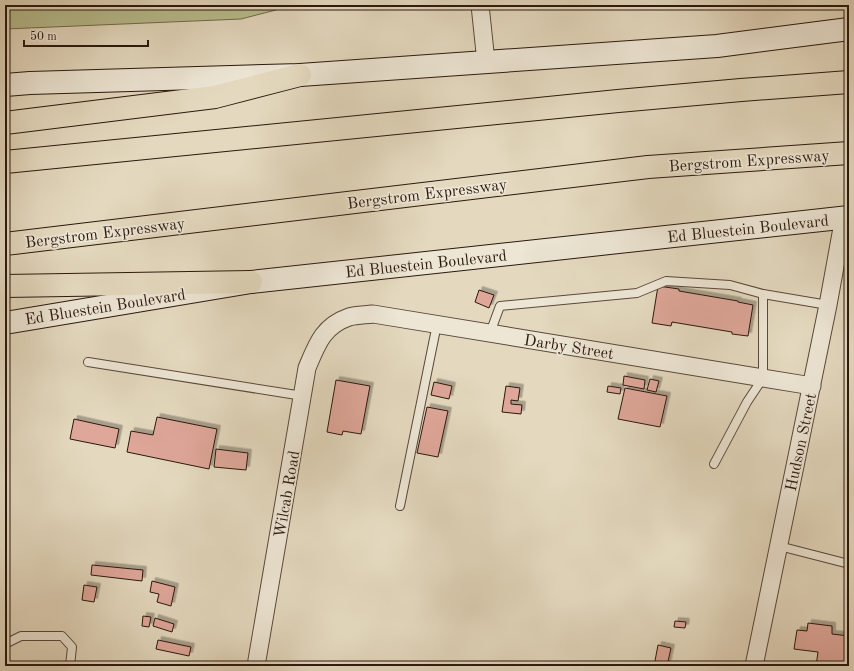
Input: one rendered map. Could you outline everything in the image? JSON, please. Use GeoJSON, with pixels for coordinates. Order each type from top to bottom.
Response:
{"type":"FeatureCollection","features":[{"type":"Feature","properties":{"kind":"highway"},"geometry":{"type":"LineString","coordinates":[[5,123],[215,97],[300,75]]}},
{"type":"Feature","properties":{"kind":"highway"},"geometry":{"type":"LineString","coordinates":[[5,162],[610,102],[849,82]]}},
{"type":"Feature","properties":{"kind":"highway","name":"Bergstrom Expressway"},"geometry":{"type":"LineString","coordinates":[[5,244],[648,166],[849,153]]}},
{"type":"Feature","properties":{"kind":"highway"},"geometry":{"type":"LineString","coordinates":[[5,286],[251,282]]}},
{"type":"Feature","properties":{"kind":"main road"},"geometry":{"type":"LineString","coordinates":[[5,85],[38,82],[300,75],[717,46],[849,29]]}},
{"type":"Feature","properties":{"kind":"main road","name":"Ed Bluestein Boulevard"},"geometry":{"type":"LineString","coordinates":[[5,323],[251,282],[846,217]]}},
{"type":"Feature","properties":{"kind":"street"},"geometry":{"type":"LineString","coordinates":[[480,5],[486,62]]}},
{"type":"Feature","properties":{"kind":"street","name":"Hudson Street"},"geometry":{"type":"LineString","coordinates":[[754,666],[846,217]]}},
{"type":"Feature","properties":{"kind":"street","name":"Darby Street"},"geometry":{"type":"LineString","coordinates":[[329,327],[349,317],[373,314],[812,386]]}},
{"type":"Feature","properties":{"kind":"street","name":"Wilcab Road"},"geometry":{"type":"LineString","coordinates":[[256,666],[307,368],[316,345],[329,327]]}},
{"type":"Feature","properties":{"kind":"lane"},"geometry":{"type":"LineString","coordinates":[[490,333],[500,306],[637,293],[666,282],[730,285],[763,294],[828,305]]}},
{"type":"Feature","properties":{"kind":"lane"},"geometry":{"type":"LineString","coordinates":[[714,464],[747,402],[763,378],[763,294]]}},
{"type":"Feature","properties":{"kind":"lane"},"geometry":{"type":"LineString","coordinates":[[400,506],[438,324]]}},
{"type":"Feature","properties":{"kind":"lane"},"geometry":{"type":"LineString","coordinates":[[88,362],[303,396]]}},
{"type":"Feature","properties":{"kind":"lane"},"geometry":{"type":"LineString","coordinates":[[779,546],[849,564]]}},
{"type":"Feature","properties":{"kind":"lane"},"geometry":{"type":"LineString","coordinates":[[5,644],[21,636],[62,636],[72,647],[70,666]]}},
{"type":"Feature","properties":{"kind":"green space"},"geometry":{"type":"Polygon","coordinates":[[[5,5],[282,5],[276,10],[241,19],[5,29],[5,5]]]}},
{"type":"Feature","properties":{"kind":"building"},"geometry":{"type":"Polygon","coordinates":[[[658,286],[753,305],[748,336],[672,322],[671,326],[652,323],[658,286]]]}},
{"type":"Feature","properties":{"kind":"building"},"geometry":{"type":"Polygon","coordinates":[[[479,290],[494,295],[489,308],[475,302],[479,290]]]}},
{"type":"Feature","properties":{"kind":"building"},"geometry":{"type":"Polygon","coordinates":[[[624,376],[645,380],[644,389],[623,385],[624,376]]]}},
{"type":"Feature","properties":{"kind":"building"},"geometry":{"type":"Polygon","coordinates":[[[650,379],[659,381],[656,392],[647,390],[650,379]]]}},
{"type":"Feature","properties":{"kind":"building"},"geometry":{"type":"Polygon","coordinates":[[[336,380],[370,386],[361,434],[343,431],[342,435],[327,432],[336,380]]]}},
{"type":"Feature","properties":{"kind":"building"},"geometry":{"type":"Polygon","coordinates":[[[434,382],[452,386],[449,399],[431,395],[434,382]]]}},
{"type":"Feature","properties":{"kind":"building"},"geometry":{"type":"Polygon","coordinates":[[[506,386],[520,388],[518,401],[511,400],[511,404],[522,405],[521,414],[502,412],[506,386]]]}},
{"type":"Feature","properties":{"kind":"building"},"geometry":{"type":"Polygon","coordinates":[[[608,386],[621,388],[620,394],[607,392],[608,386]]]}},
{"type":"Feature","properties":{"kind":"building"},"geometry":{"type":"Polygon","coordinates":[[[625,388],[667,396],[660,427],[618,419],[625,388]]]}},
{"type":"Feature","properties":{"kind":"building"},"geometry":{"type":"Polygon","coordinates":[[[427,407],[448,411],[438,457],[417,453],[427,407]]]}},
{"type":"Feature","properties":{"kind":"building"},"geometry":{"type":"Polygon","coordinates":[[[157,417],[217,429],[209,469],[127,452],[131,431],[153,435],[157,417]]]}},
{"type":"Feature","properties":{"kind":"building"},"geometry":{"type":"Polygon","coordinates":[[[74,419],[119,429],[115,448],[70,439],[74,419]]]}},
{"type":"Feature","properties":{"kind":"building"},"geometry":{"type":"Polygon","coordinates":[[[216,449],[248,453],[246,470],[214,467],[216,449]]]}},
{"type":"Feature","properties":{"kind":"building"},"geometry":{"type":"Polygon","coordinates":[[[92,565],[143,570],[142,581],[91,575],[92,565]]]}},
{"type":"Feature","properties":{"kind":"building"},"geometry":{"type":"Polygon","coordinates":[[[152,581],[175,587],[171,606],[157,602],[159,594],[150,592],[152,581]]]}},
{"type":"Feature","properties":{"kind":"building"},"geometry":{"type":"Polygon","coordinates":[[[84,585],[97,587],[94,602],[82,600],[84,585]]]}},
{"type":"Feature","properties":{"kind":"building"},"geometry":{"type":"Polygon","coordinates":[[[143,616],[151,617],[149,627],[142,626],[143,616]]]}},
{"type":"Feature","properties":{"kind":"building"},"geometry":{"type":"Polygon","coordinates":[[[155,618],[174,624],[172,632],[153,626],[155,618]]]}},
{"type":"Feature","properties":{"kind":"building"},"geometry":{"type":"Polygon","coordinates":[[[675,621],[686,622],[685,628],[674,627],[675,621]]]}},
{"type":"Feature","properties":{"kind":"building"},"geometry":{"type":"Polygon","coordinates":[[[808,623],[832,626],[832,634],[849,636],[849,666],[816,666],[818,652],[794,649],[797,630],[807,631],[808,623]]]}},
{"type":"Feature","properties":{"kind":"building"},"geometry":{"type":"Polygon","coordinates":[[[158,640],[191,647],[189,656],[156,649],[158,640]]]}},
{"type":"Feature","properties":{"kind":"building"},"geometry":{"type":"Polygon","coordinates":[[[658,645],[671,648],[667,666],[654,666],[658,645]]]}}]}
